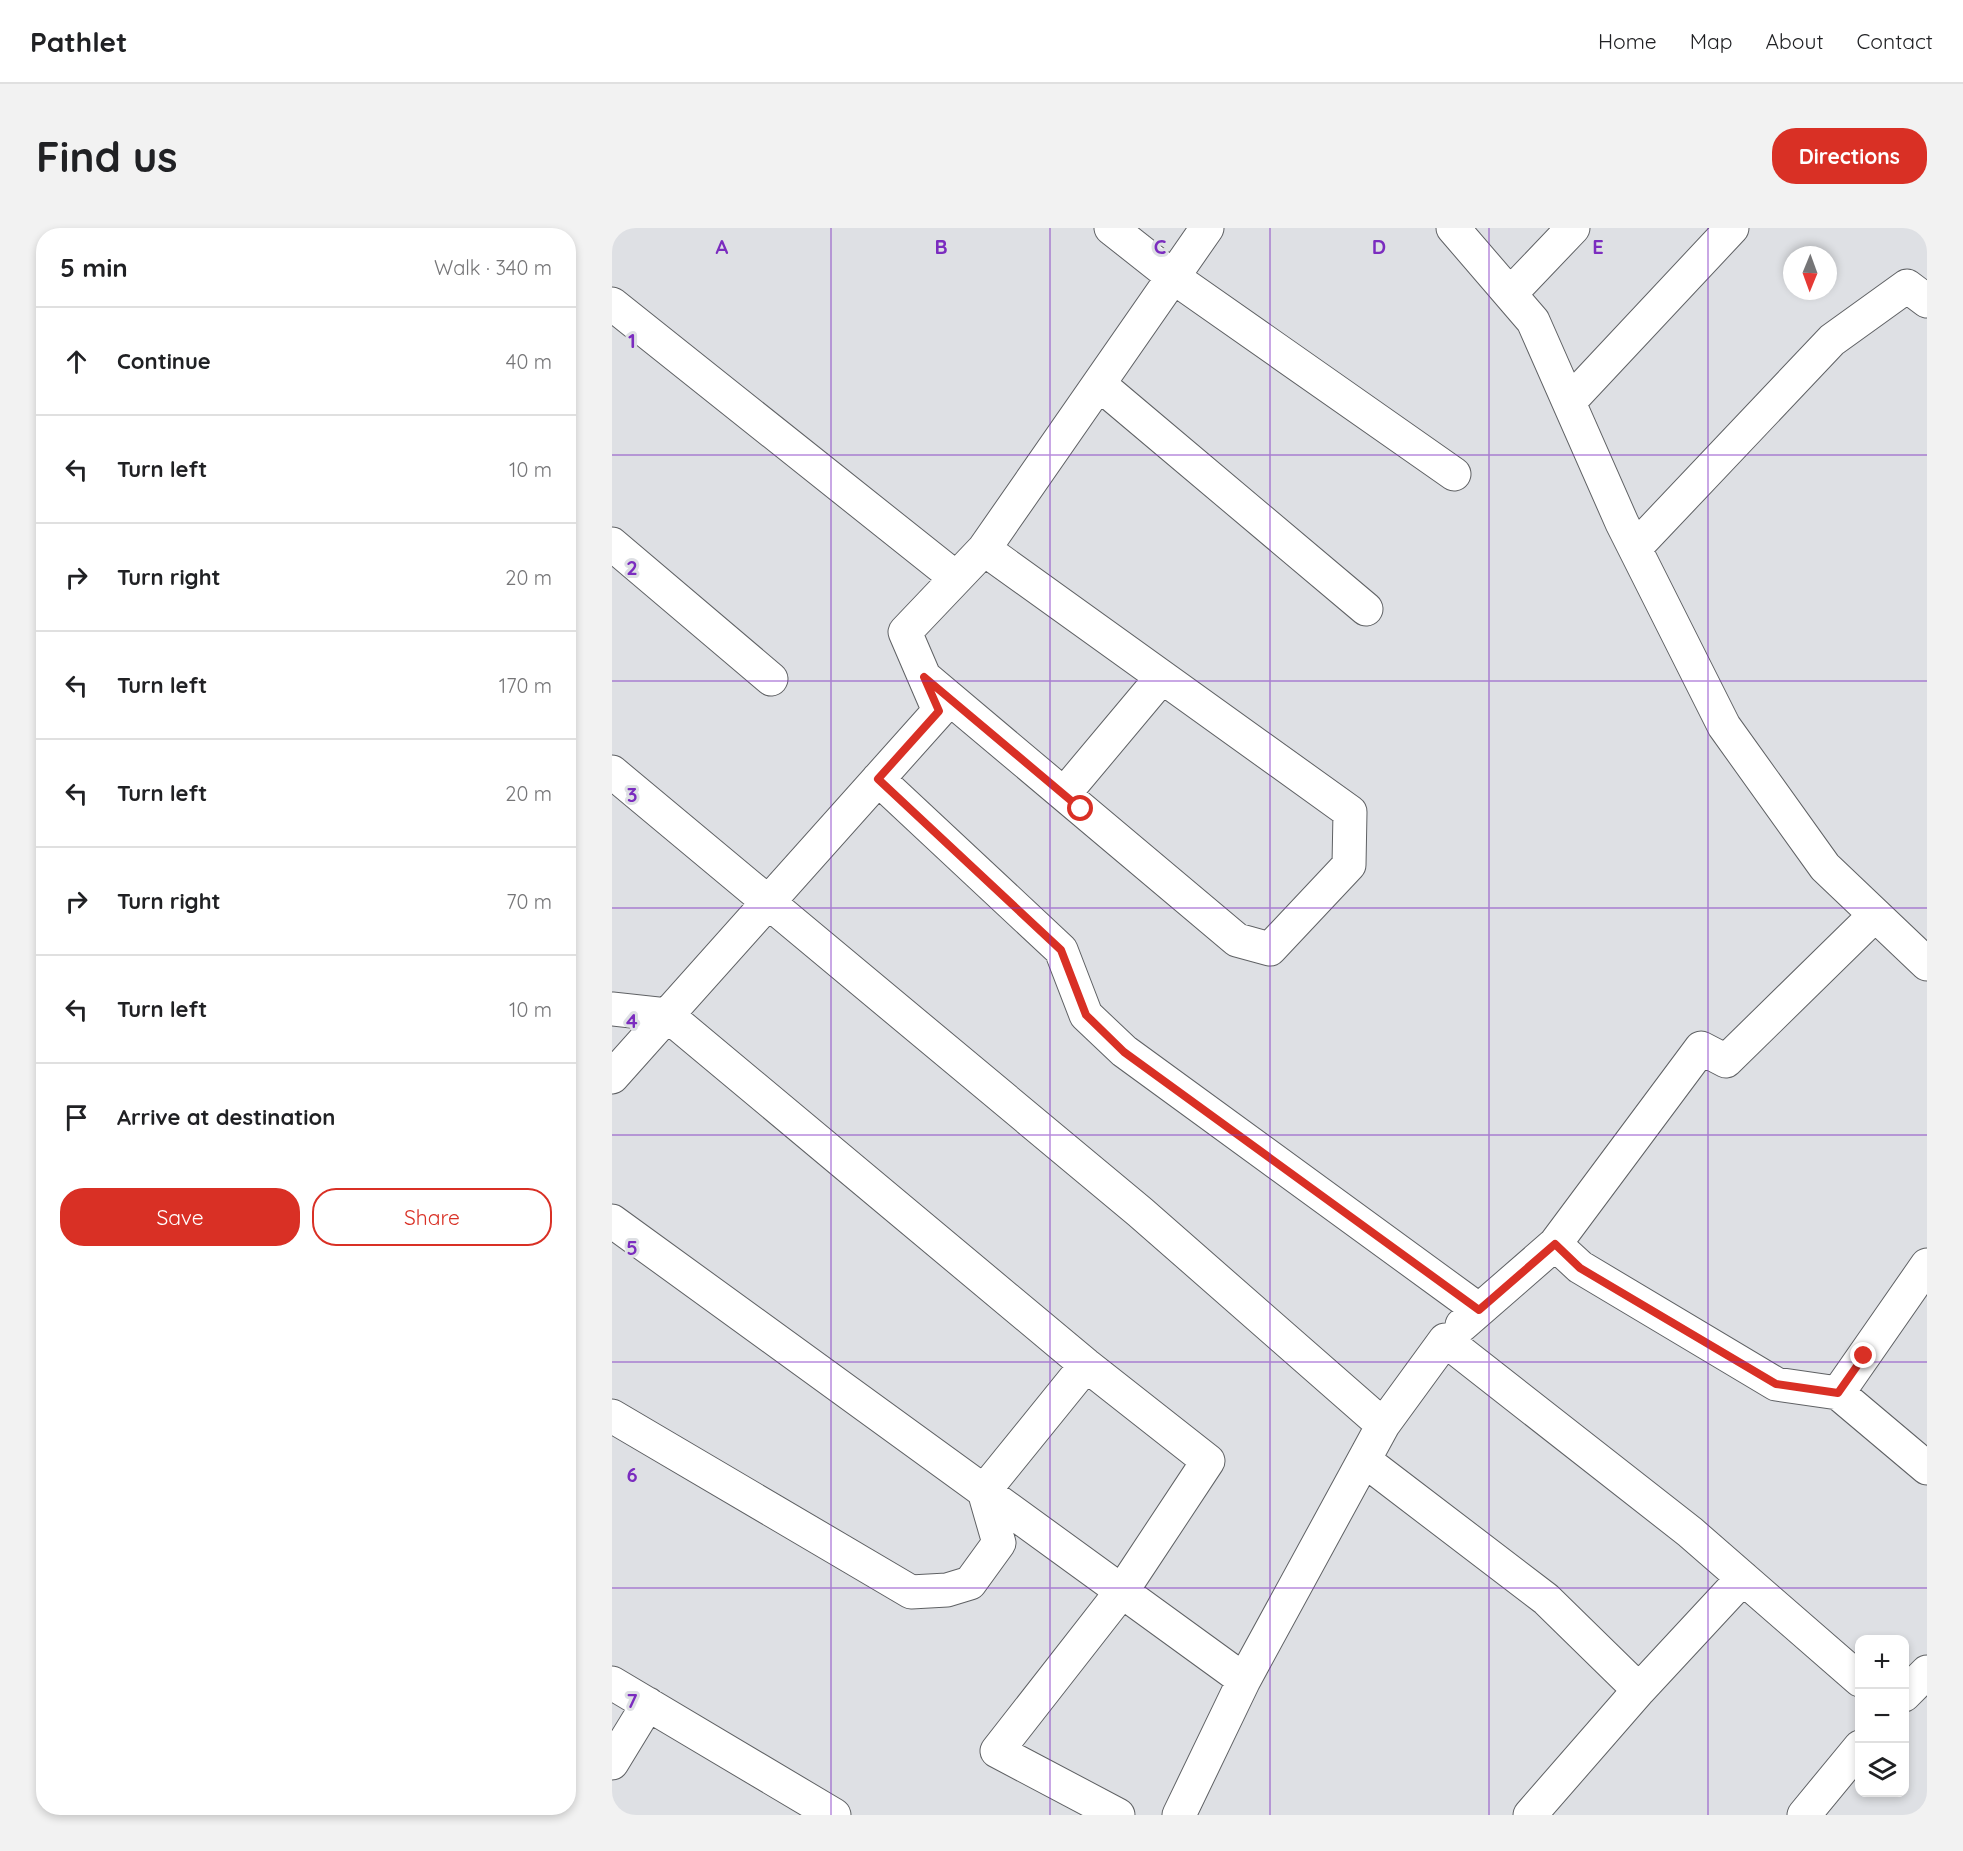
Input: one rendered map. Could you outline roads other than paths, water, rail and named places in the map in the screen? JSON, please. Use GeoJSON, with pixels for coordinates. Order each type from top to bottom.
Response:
{"type":"FeatureCollection","features":[{"type":"Feature","properties":{"kind":"street"},"geometry":{"type":"LineString","coordinates":[[1111,228],[1173,277],[1454,474]]}},
{"type":"Feature","properties":{"kind":"street"},"geometry":{"type":"LineString","coordinates":[[612,1077],[939,711],[905,632],[984,549],[1207,228]]}},
{"type":"Feature","properties":{"kind":"street"},"geometry":{"type":"LineString","coordinates":[[1453,228],[1533,321],[1635,548],[1724,726],[1825,867],[1927,964]]}},
{"type":"Feature","properties":{"kind":"street"},"geometry":{"type":"LineString","coordinates":[[1510,294],[1573,228]]}},
{"type":"Feature","properties":{"kind":"street"},"geometry":{"type":"LineString","coordinates":[[1569,402],[1732,228]]}},
{"type":"Feature","properties":{"kind":"street"},"geometry":{"type":"LineString","coordinates":[[1635,548],[1832,340],[1907,286],[1927,301]]}},
{"type":"Feature","properties":{"kind":"street"},"geometry":{"type":"LineString","coordinates":[[614,309],[956,578]]}},
{"type":"Feature","properties":{"kind":"street"},"geometry":{"type":"LineString","coordinates":[[1099,384],[1366,609]]}},
{"type":"Feature","properties":{"kind":"street"},"geometry":{"type":"LineString","coordinates":[[612,544],[771,679]]}},
{"type":"Feature","properties":{"kind":"street"},"geometry":{"type":"LineString","coordinates":[[924,677],[1237,940],[1270,949],[1349,866],[1350,812],[984,549]]}},
{"type":"Feature","properties":{"kind":"street"},"geometry":{"type":"LineString","coordinates":[[1064,794],[1162,677]]}},
{"type":"Feature","properties":{"kind":"street"},"geometry":{"type":"LineString","coordinates":[[612,772],[1140,1212],[1383,1425]]}},
{"type":"Feature","properties":{"kind":"street"},"geometry":{"type":"LineString","coordinates":[[878,779],[1061,950],[1086,1015],[1124,1052],[1479,1310]]}},
{"type":"Feature","properties":{"kind":"street"},"geometry":{"type":"LineString","coordinates":[[1179,1815],[1244,1680],[1383,1425],[1445,1340],[1555,1244],[1701,1048],[1726,1062],[1875,915]]}},
{"type":"Feature","properties":{"kind":"street"},"geometry":{"type":"LineString","coordinates":[[612,1010],[667,1015],[1086,1365],[1208,1461],[1122,1591],[998,1751],[1118,1815]]}},
{"type":"Feature","properties":{"kind":"street"},"geometry":{"type":"LineString","coordinates":[[612,1221],[1244,1680]]}},
{"type":"Feature","properties":{"kind":"street"},"geometry":{"type":"LineString","coordinates":[[1555,1244],[1580,1268],[1776,1384],[1838,1393],[1927,1468]]}},
{"type":"Feature","properties":{"kind":"street"},"geometry":{"type":"LineString","coordinates":[[1838,1393],[1927,1265]]}},
{"type":"Feature","properties":{"kind":"street"},"geometry":{"type":"LineString","coordinates":[[1445,1340],[1690,1532],[1855,1676]]}},
{"type":"Feature","properties":{"kind":"street"},"geometry":{"type":"LineString","coordinates":[[984,1491],[1086,1365]]}},
{"type":"Feature","properties":{"kind":"street"},"geometry":{"type":"LineString","coordinates":[[612,1416],[911,1592],[947,1590],[970,1583],[999,1543],[984,1491]]}},
{"type":"Feature","properties":{"kind":"street"},"geometry":{"type":"LineString","coordinates":[[1364,1460],[1546,1599],[1639,1690]]}},
{"type":"Feature","properties":{"kind":"street"},"geometry":{"type":"LineString","coordinates":[[1530,1815],[1639,1690],[1743,1578]]}},
{"type":"Feature","properties":{"kind":"street"},"geometry":{"type":"LineString","coordinates":[[1909,1691],[1927,1672]]}},
{"type":"Feature","properties":{"kind":"street"},"geometry":{"type":"LineString","coordinates":[[612,1683],[648,1704],[789,1804],[834,1815]]}},
{"type":"Feature","properties":{"kind":"street"},"geometry":{"type":"LineString","coordinates":[[612,1763],[648,1704]]}},
{"type":"Feature","properties":{"kind":"street"},"geometry":{"type":"LineString","coordinates":[[1804,1815],[1855,1753]]}}]}
